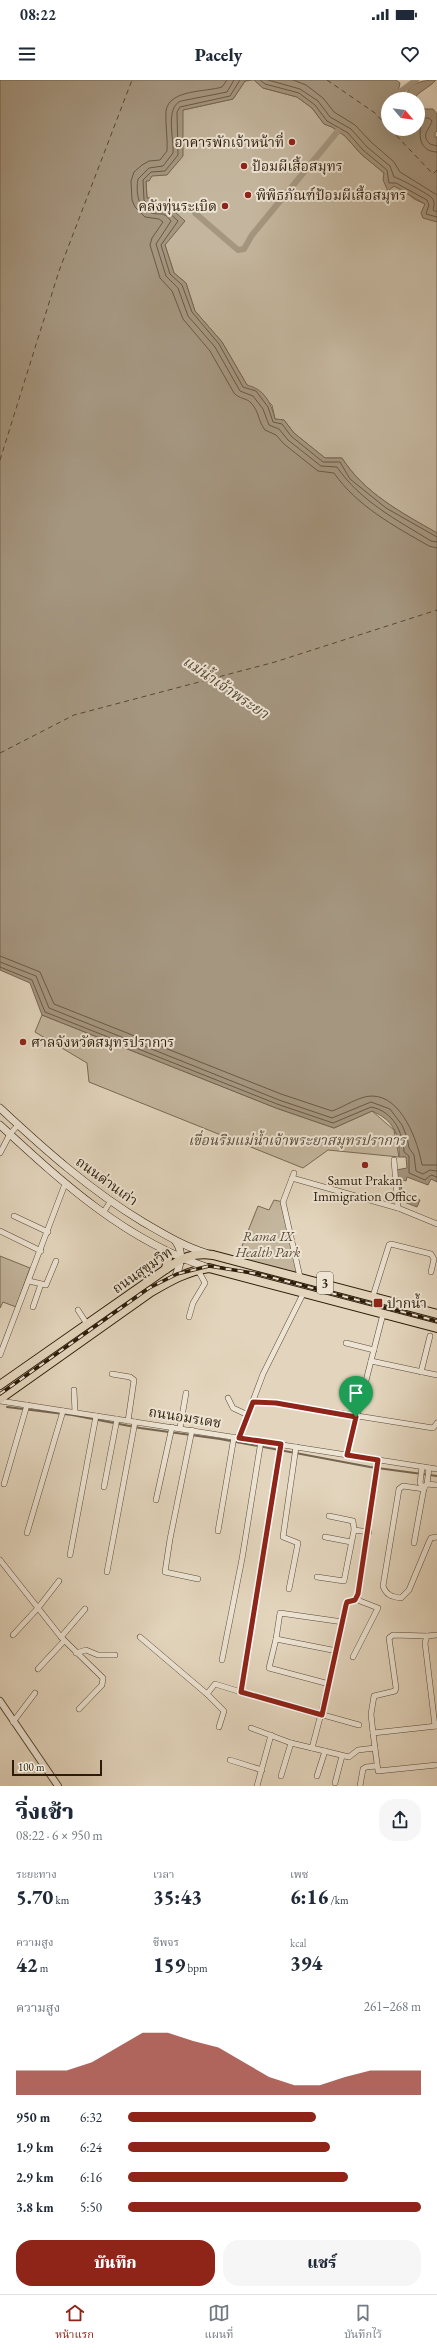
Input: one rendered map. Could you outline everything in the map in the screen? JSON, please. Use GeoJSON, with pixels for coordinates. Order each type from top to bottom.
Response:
{"type":"FeatureCollection","features":[{"type":"Feature","properties":{"kind":"highway"},"geometry":{"type":"LineString","coordinates":[[165,1252],[168,1261],[166,1269]]}},
{"type":"Feature","properties":{"kind":"highway","name":"ถนนสุขุมวิท"},"geometry":{"type":"LineString","coordinates":[[0,1386],[166,1269],[181,1259],[194,1254],[213,1255],[437,1314]]}},
{"type":"Feature","properties":{"kind":"highway","name":"ถนนสุขุมวิท"},"geometry":{"type":"LineString","coordinates":[[0,1400],[140,1300],[175,1278],[209,1268],[303,1294],[437,1328]]}},
{"type":"Feature","properties":{"kind":"highway"},"geometry":{"type":"LineString","coordinates":[[42,1356],[48,1366]]}},
{"type":"Feature","properties":{"kind":"main road","name":"ถนนด่านเก่า"},"geometry":{"type":"LineString","coordinates":[[0,1108],[71,1172],[110,1202],[176,1242],[213,1255]]}},
{"type":"Feature","properties":{"kind":"main road"},"geometry":{"type":"LineString","coordinates":[[0,1125],[65,1184],[102,1213],[165,1252],[209,1268]]}},
{"type":"Feature","properties":{"kind":"main road"},"geometry":{"type":"LineString","coordinates":[[175,1278],[181,1259],[180,1248],[176,1242]]}},
{"type":"Feature","properties":{"kind":"street"},"geometry":{"type":"LineString","coordinates":[[0,1153],[10,1134],[18,1125]]}},
{"type":"Feature","properties":{"kind":"street"},"geometry":{"type":"LineString","coordinates":[[394,1160],[398,1208]]}},
{"type":"Feature","properties":{"kind":"street"},"geometry":{"type":"LineString","coordinates":[[300,1277],[283,1202],[293,1175],[398,1208],[437,1224]]}},
{"type":"Feature","properties":{"kind":"street"},"geometry":{"type":"LineString","coordinates":[[0,1355],[41,1251],[65,1184]]}},
{"type":"Feature","properties":{"kind":"street"},"geometry":{"type":"LineString","coordinates":[[102,1213],[110,1202]]}},
{"type":"Feature","properties":{"kind":"street"},"geometry":{"type":"LineString","coordinates":[[14,1216],[48,1232]]}},
{"type":"Feature","properties":{"kind":"street"},"geometry":{"type":"LineString","coordinates":[[0,1231],[41,1251]]}},
{"type":"Feature","properties":{"kind":"street"},"geometry":{"type":"LineString","coordinates":[[373,1296],[389,1245],[391,1244],[431,1254],[434,1259],[431,1272]]}},
{"type":"Feature","properties":{"kind":"street"},"geometry":{"type":"LineString","coordinates":[[29,1281],[48,1284],[56,1261]]}},
{"type":"Feature","properties":{"kind":"street"},"geometry":{"type":"LineString","coordinates":[[189,1317],[193,1303],[205,1283],[198,1270]]}},
{"type":"Feature","properties":{"kind":"street"},"geometry":{"type":"LineString","coordinates":[[33,1307],[41,1284]]}},
{"type":"Feature","properties":{"kind":"street"},"geometry":{"type":"LineString","coordinates":[[218,1531],[233,1444],[248,1415],[263,1374],[303,1294]]}},
{"type":"Feature","properties":{"kind":"street"},"geometry":{"type":"LineString","coordinates":[[78,1310],[87,1324]]}},
{"type":"Feature","properties":{"kind":"street"},"geometry":{"type":"LineString","coordinates":[[347,1455],[383,1314]]}},
{"type":"Feature","properties":{"kind":"street"},"geometry":{"type":"LineString","coordinates":[[421,1372],[430,1336]]}},
{"type":"Feature","properties":{"kind":"street"},"geometry":{"type":"LineString","coordinates":[[346,1343],[374,1350]]}},
{"type":"Feature","properties":{"kind":"street"},"geometry":{"type":"LineString","coordinates":[[371,1361],[437,1375]]}},
{"type":"Feature","properties":{"kind":"street"},"geometry":{"type":"LineString","coordinates":[[112,1374],[130,1377],[134,1380],[128,1421]]}},
{"type":"Feature","properties":{"kind":"street"},"geometry":{"type":"LineString","coordinates":[[74,1390],[75,1412]]}},
{"type":"Feature","properties":{"kind":"street"},"geometry":{"type":"LineString","coordinates":[[180,1428],[186,1393]]}},
{"type":"Feature","properties":{"kind":"street"},"geometry":{"type":"LineString","coordinates":[[228,1398],[233,1408],[248,1415]]}},
{"type":"Feature","properties":{"kind":"street","name":"ถนนอมรเดช"},"geometry":{"type":"LineString","coordinates":[[0,1400],[27,1408],[62,1413],[75,1412],[95,1418],[128,1421],[134,1425],[171,1429],[180,1428],[192,1432],[236,1437],[260,1444],[281,1445],[347,1455],[378,1465],[429,1472],[437,1469]]}},
{"type":"Feature","properties":{"kind":"street"},"geometry":{"type":"LineString","coordinates":[[253,1402],[276,1403],[435,1429],[437,1423]]}},
{"type":"Feature","properties":{"kind":"street"},"geometry":{"type":"LineString","coordinates":[[4,1484],[27,1408]]}},
{"type":"Feature","properties":{"kind":"street"},"geometry":{"type":"LineString","coordinates":[[27,1533],[62,1413]]}},
{"type":"Feature","properties":{"kind":"street"},"geometry":{"type":"LineString","coordinates":[[70,1555],[95,1418]]}},
{"type":"Feature","properties":{"kind":"street"},"geometry":{"type":"LineString","coordinates":[[104,1487],[117,1420]]}},
{"type":"Feature","properties":{"kind":"street"},"geometry":{"type":"LineString","coordinates":[[106,1572],[134,1425]]}},
{"type":"Feature","properties":{"kind":"street"},"geometry":{"type":"LineString","coordinates":[[156,1500],[171,1429]]}},
{"type":"Feature","properties":{"kind":"street"},"geometry":{"type":"LineString","coordinates":[[192,1432],[170,1539],[165,1572],[198,1579]]}},
{"type":"Feature","properties":{"kind":"street"},"geometry":{"type":"LineString","coordinates":[[222,1660],[242,1559],[260,1444]]}},
{"type":"Feature","properties":{"kind":"street"},"geometry":{"type":"LineString","coordinates":[[241,1692],[281,1445]]}},
{"type":"Feature","properties":{"kind":"street"},"geometry":{"type":"LineString","coordinates":[[289,1589],[298,1543],[283,1537],[296,1447]]}},
{"type":"Feature","properties":{"kind":"street"},"geometry":{"type":"LineString","coordinates":[[357,1598],[369,1532],[378,1465]]}},
{"type":"Feature","properties":{"kind":"street"},"geometry":{"type":"LineString","coordinates":[[422,1471],[420,1483],[425,1487]]}},
{"type":"Feature","properties":{"kind":"street"},"geometry":{"type":"LineString","coordinates":[[414,1543],[429,1472]]}},
{"type":"Feature","properties":{"kind":"street"},"geometry":{"type":"LineString","coordinates":[[437,1485],[425,1487],[403,1486],[399,1489],[383,1586],[385,1592],[393,1597],[401,1598],[409,1590],[431,1538],[437,1537]]}},
{"type":"Feature","properties":{"kind":"street"},"geometry":{"type":"LineString","coordinates":[[317,1576],[344,1581],[354,1529],[353,1521],[329,1516]]}},
{"type":"Feature","properties":{"kind":"street"},"geometry":{"type":"LineString","coordinates":[[354,1529],[369,1532]]}},
{"type":"Feature","properties":{"kind":"street"},"geometry":{"type":"LineString","coordinates":[[325,1537],[351,1542]]}},
{"type":"Feature","properties":{"kind":"street"},"geometry":{"type":"LineString","coordinates":[[0,1560],[62,1639],[104,1681],[80,1708]]}},
{"type":"Feature","properties":{"kind":"street"},"geometry":{"type":"LineString","coordinates":[[12,1635],[38,1608],[59,1581]]}},
{"type":"Feature","properties":{"kind":"street"},"geometry":{"type":"LineString","coordinates":[[312,1748],[322,1715],[347,1602],[357,1598]]}},
{"type":"Feature","properties":{"kind":"street"},"geometry":{"type":"LineString","coordinates":[[353,1657],[378,1608],[360,1601],[357,1598]]}},
{"type":"Feature","properties":{"kind":"street"},"geometry":{"type":"LineString","coordinates":[[38,1668],[86,1609]]}},
{"type":"Feature","properties":{"kind":"street"},"geometry":{"type":"LineString","coordinates":[[329,1684],[269,1668],[276,1639],[280,1612],[343,1622]]}},
{"type":"Feature","properties":{"kind":"street"},"geometry":{"type":"LineString","coordinates":[[437,1635],[393,1635],[389,1638],[396,1688],[395,1691],[374,1696],[371,1714],[378,1771],[437,1765]]}},
{"type":"Feature","properties":{"kind":"street"},"geometry":{"type":"LineString","coordinates":[[374,1733],[436,1726],[425,1643],[427,1636]]}},
{"type":"Feature","properties":{"kind":"street"},"geometry":{"type":"LineString","coordinates":[[140,1637],[207,1694],[224,1711],[219,1727]]}},
{"type":"Feature","properties":{"kind":"street"},"geometry":{"type":"LineString","coordinates":[[276,1639],[337,1651]]}},
{"type":"Feature","properties":{"kind":"street"},"geometry":{"type":"LineString","coordinates":[[76,1653],[86,1650],[98,1655],[115,1655]]}},
{"type":"Feature","properties":{"kind":"street"},"geometry":{"type":"LineString","coordinates":[[207,1694],[215,1684],[359,1725]]}},
{"type":"Feature","properties":{"kind":"street"},"geometry":{"type":"LineString","coordinates":[[14,1722],[35,1693]]}},
{"type":"Feature","properties":{"kind":"street"},"geometry":{"type":"LineString","coordinates":[[0,1701],[58,1786]]}},
{"type":"Feature","properties":{"kind":"street"},"geometry":{"type":"LineString","coordinates":[[251,1728],[291,1743],[342,1756],[349,1757],[358,1750],[375,1748]]}},
{"type":"Feature","properties":{"kind":"street"},"geometry":{"type":"LineString","coordinates":[[257,1786],[271,1735]]}},
{"type":"Feature","properties":{"kind":"street"},"geometry":{"type":"LineString","coordinates":[[281,1776],[291,1743]]}},
{"type":"Feature","properties":{"kind":"street"},"geometry":{"type":"LineString","coordinates":[[317,1776],[325,1751]]}},
{"type":"Feature","properties":{"kind":"street"},"geometry":{"type":"LineString","coordinates":[[336,1783],[342,1756]]}},
{"type":"Feature","properties":{"kind":"street"},"geometry":{"type":"LineString","coordinates":[[230,1760],[262,1770]]}},
{"type":"Feature","properties":{"kind":"street"},"geometry":{"type":"LineString","coordinates":[[360,1786],[363,1770],[366,1767],[377,1766]]}},
{"type":"Feature","properties":{"kind":"green space"},"geometry":{"type":"Polygon","coordinates":[[[254,80],[263,88],[297,97],[312,108],[324,124],[332,127],[345,136],[361,154],[384,173],[388,190],[394,186],[425,204],[437,222],[437,533],[397,510],[372,492],[361,482],[342,458],[325,458],[294,433],[284,420],[275,419],[272,405],[247,385],[222,342],[195,311],[186,283],[174,273],[152,204],[147,198],[146,181],[152,176],[183,110],[233,99],[245,81],[254,80]]]}},
{"type":"Feature","properties":{"kind":"green space","name":"เขื่อนริมแม่น้ำเจ้าพระยาสมุทรปราการ"},"geometry":{"type":"Polygon","coordinates":[[[42,1015],[276,1108],[334,1128],[372,1111],[394,1130],[399,1157],[328,1150],[303,1168],[89,1082],[87,1063],[35,1032],[42,1015]]]}},
{"type":"Feature","properties":{"kind":"green space","name":"Rama IX Health Park"},"geometry":{"type":"Polygon","coordinates":[[[274,1200],[283,1202],[300,1277],[236,1261],[258,1206],[269,1210],[274,1200]]]}},
{"type":"Feature","properties":{"kind":"green space"},"geometry":{"type":"Polygon","coordinates":[[[0,1256],[30,1268],[16,1307],[3,1302],[0,1308],[0,1256]]]}},
{"type":"Feature","properties":{"kind":"water","name":"แม่น้ำเจ้าพระยา"},"geometry":{"type":"Polygon","coordinates":[[[0,80],[249,80],[245,81],[233,99],[183,110],[183,156],[167,175],[152,176],[149,181],[146,181],[147,198],[150,198],[152,204],[165,203],[185,221],[165,245],[174,273],[186,283],[195,311],[222,342],[247,385],[258,390],[266,397],[275,419],[284,420],[294,433],[325,458],[342,458],[361,482],[372,492],[397,510],[437,533],[437,1182],[431,1179],[428,1185],[407,1177],[406,1181],[403,1180],[401,1191],[420,1200],[417,1207],[399,1200],[396,1170],[407,1168],[406,1157],[399,1157],[398,1141],[394,1129],[390,1123],[372,1111],[334,1128],[276,1108],[42,1015],[30,983],[0,970],[0,80]]]}},
{"type":"Feature","properties":{"kind":"water"},"geometry":{"type":"Polygon","coordinates":[[[254,80],[396,80],[400,83],[398,92],[381,92],[381,136],[425,136],[425,109],[433,109],[437,114],[437,131],[435,133],[435,137],[437,137],[437,222],[423,218],[421,213],[425,204],[394,186],[388,191],[383,180],[384,173],[361,154],[345,136],[332,127],[324,124],[312,108],[297,97],[263,88],[254,80]]]}},
{"type":"Feature","properties":{"kind":"water"},"geometry":{"type":"Polygon","coordinates":[[[436,80],[421,92],[407,92],[417,83],[436,80]]]}},
{"type":"Feature","properties":{"kind":"waterway"},"geometry":{"type":"LineString","coordinates":[[400,92],[416,80]]}},
{"type":"Feature","properties":{"kind":"waterway"},"geometry":{"type":"LineString","coordinates":[[195,213],[238,250],[244,249],[252,235],[338,131]]}},
{"type":"Feature","properties":{"kind":"waterway"},"geometry":{"type":"LineString","coordinates":[[7,1407],[72,1415],[140,1428],[220,1439],[370,1467],[437,1476]]}},
{"type":"Feature","properties":{"kind":"ferry route"},"geometry":{"type":"LineString","coordinates":[[0,460],[59,271],[132,80]]}},
{"type":"Feature","properties":{"kind":"ferry route"},"geometry":{"type":"LineString","coordinates":[[327,80],[375,113],[381,119]]}},
{"type":"Feature","properties":{"kind":"ferry route"},"geometry":{"type":"LineString","coordinates":[[397,136],[433,174],[437,170]]}},
{"type":"Feature","properties":{"kind":"ferry route"},"geometry":{"type":"LineString","coordinates":[[0,753],[74,715],[275,662],[437,610]]}},
{"type":"Feature","properties":{"kind":"railway"},"geometry":{"type":"LineString","coordinates":[[0,1394],[149,1288],[177,1274],[209,1266],[259,1274],[437,1321]]}},
{"type":"Feature","properties":{"kind":"place","name":"อาคารพักเจ้าหน้าที่"},"geometry":{"type":"Point","coordinates":[292,142]}},
{"type":"Feature","properties":{"kind":"place","name":"ป้อมผีเสื้อสมุทร"},"geometry":{"type":"Point","coordinates":[244,166]}},
{"type":"Feature","properties":{"kind":"place","name":"พิพิธภัณฑ์ป้อมผีเสื้อสมุทร"},"geometry":{"type":"Point","coordinates":[248,195]}},
{"type":"Feature","properties":{"kind":"place","name":"คลังทุ่นระเบิด"},"geometry":{"type":"Point","coordinates":[225,206]}},
{"type":"Feature","properties":{"kind":"place","name":"ศาลจังหวัดสมุทรปราการ"},"geometry":{"type":"Point","coordinates":[23,1042]}},
{"type":"Feature","properties":{"kind":"place","name":"Samut Prakan Immigration Office"},"geometry":{"type":"Point","coordinates":[365,1165]}},
{"type":"Feature","properties":{"kind":"place","name":"ปากน้ำ"},"geometry":{"type":"Point","coordinates":[378,1303]}},
{"type":"Feature","properties":{"kind":"route"},"geometry":{"type":"LineString","coordinates":[[253,1402],[276,1403],[356,1417],[347,1455],[378,1460],[378,1465],[367,1544],[358,1594],[355,1600],[347,1602],[346,1605],[322,1715],[241,1692],[277,1479],[281,1444],[239,1438],[253,1402]]}}]}
